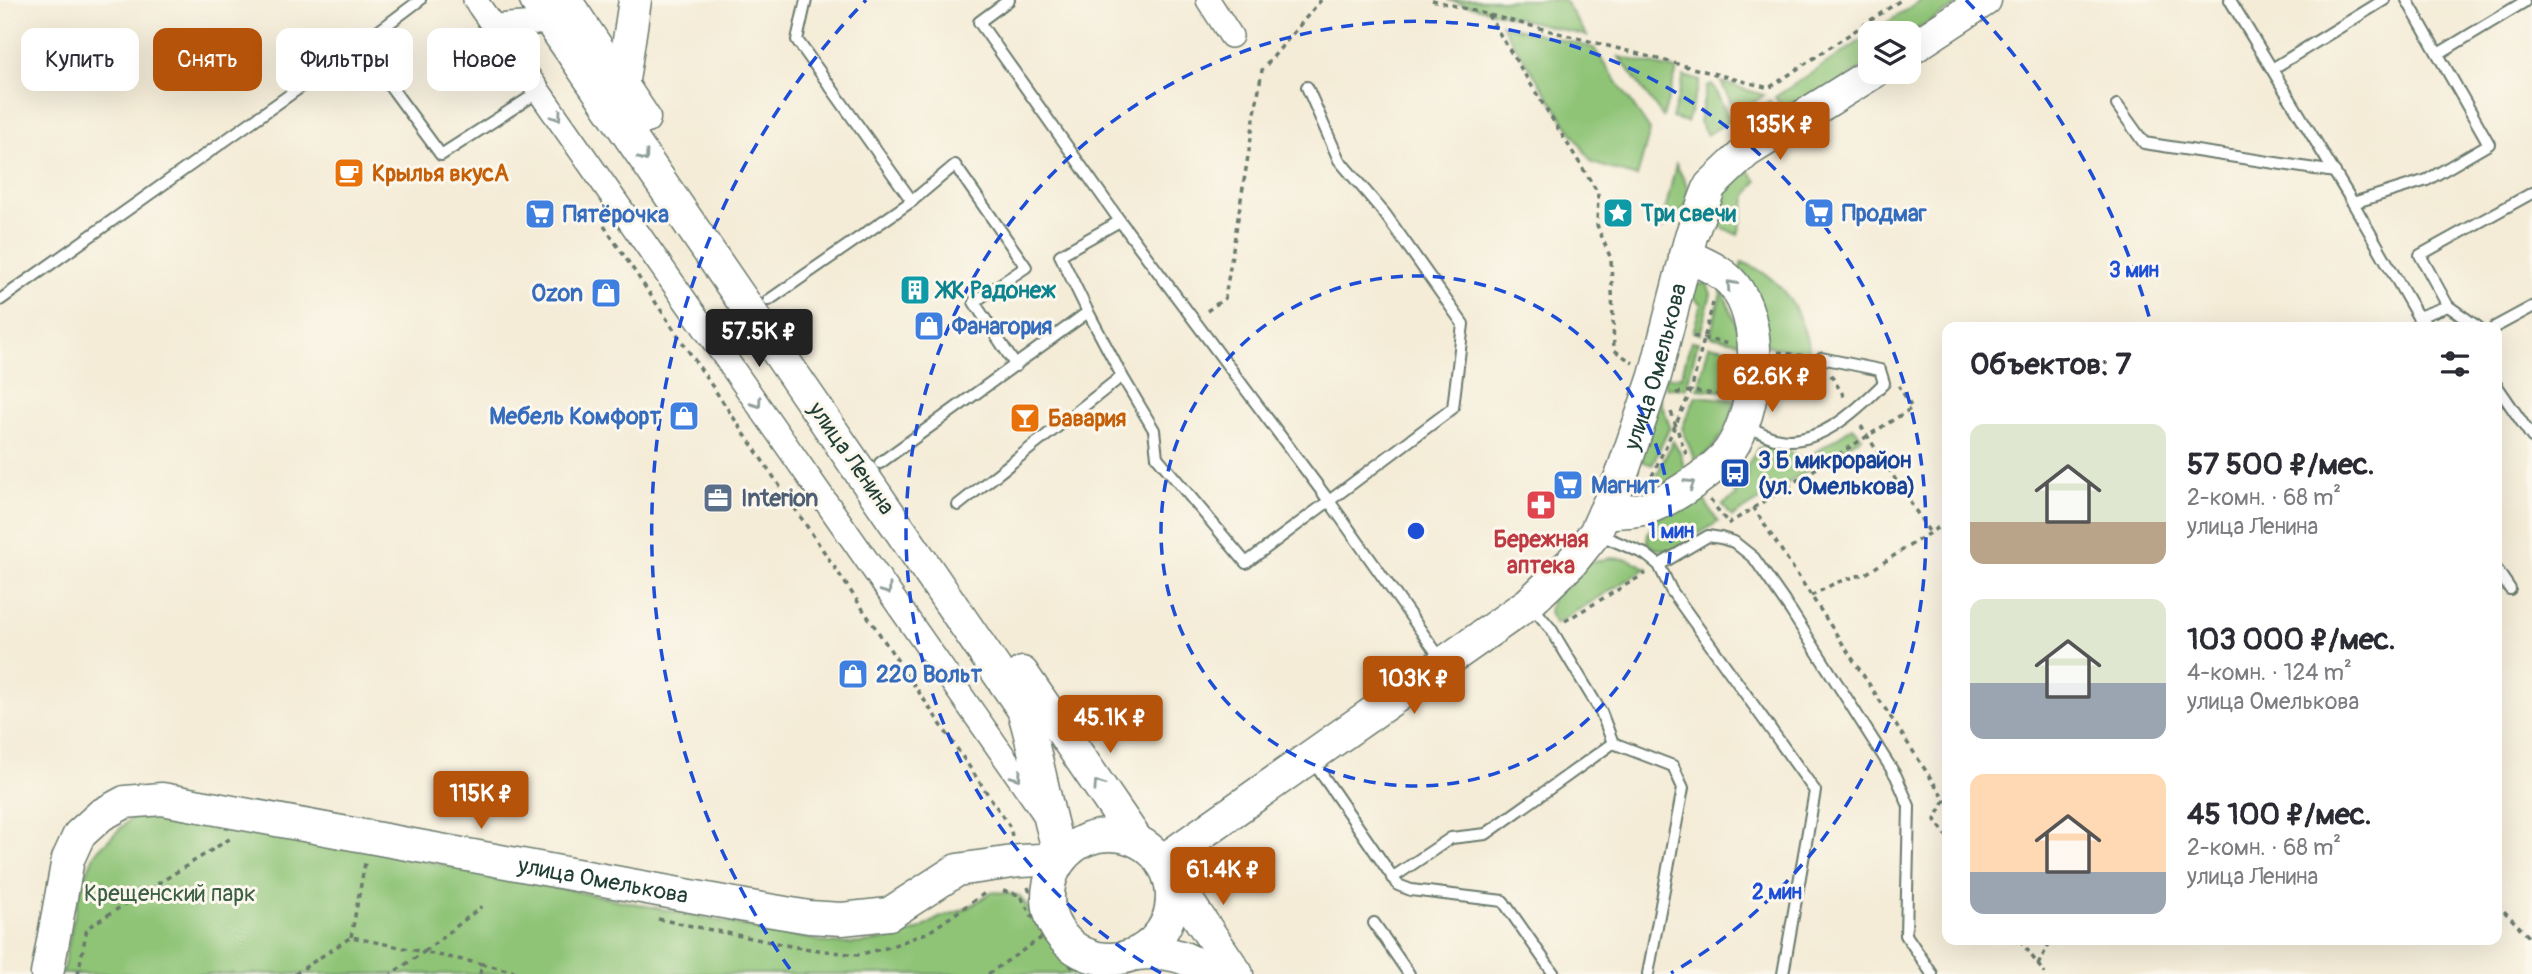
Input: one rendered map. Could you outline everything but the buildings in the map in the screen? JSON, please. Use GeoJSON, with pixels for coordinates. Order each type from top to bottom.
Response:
{"type":"FeatureCollection","features":[{"type":"Feature","properties":{"kind":"street"},"geometry":{"type":"LineString","coordinates":[[622,87],[635,0]]}},
{"type":"Feature","properties":{"kind":"street"},"geometry":{"type":"LineString","coordinates":[[1208,0],[1231,36]]}},
{"type":"Feature","properties":{"kind":"street"},"geometry":{"type":"LineString","coordinates":[[1921,42],[1985,0]]}},
{"type":"Feature","properties":{"kind":"street"},"geometry":{"type":"LineString","coordinates":[[487,9],[551,7]]}},
{"type":"Feature","properties":{"kind":"street","name":"улица Ленина"},"geometry":{"type":"LineString","coordinates":[[551,7],[622,87],[769,300],[880,463],[1032,704]]}},
{"type":"Feature","properties":{"kind":"street","name":"улица Ленина"},"geometry":{"type":"LineString","coordinates":[[551,7],[1032,704]]}},
{"type":"Feature","properties":{"kind":"street"},"geometry":{"type":"LineString","coordinates":[[487,9],[499,28]]}},
{"type":"Feature","properties":{"kind":"street","name":"улица Омелькова"},"geometry":{"type":"LineString","coordinates":[[1163,866],[1310,758],[1530,603],[1571,563],[1600,523],[1664,385],[1685,256],[1710,186],[1746,152],[1858,82]]}},
{"type":"Feature","properties":{"kind":"street"},"geometry":{"type":"LineString","coordinates":[[540,91],[1049,822]]}},
{"type":"Feature","properties":{"kind":"street"},"geometry":{"type":"LineString","coordinates":[[1600,523],[1636,509],[1650,507],[1696,482],[1729,450],[1745,410],[1754,360],[1751,317],[1737,289],[1717,270],[1685,256]]}},
{"type":"Feature","properties":{"kind":"street"},"geometry":{"type":"LineString","coordinates":[[1032,704],[1049,822],[1061,859]]}},
{"type":"Feature","properties":{"kind":"street"},"geometry":{"type":"LineString","coordinates":[[1032,704],[1137,841],[1154,853],[1237,974]]}},
{"type":"Feature","properties":{"kind":"street","name":"улица Омелькова"},"geometry":{"type":"LineString","coordinates":[[47,974],[68,859],[79,835],[100,815],[125,802],[162,799],[809,917],[842,919],[889,914],[957,870],[1020,861],[1061,859]]}},
{"type":"Feature","properties":{"kind":"street"},"geometry":{"type":"LineString","coordinates":[[1137,841],[1116,835],[1095,837],[1076,845],[1061,859],[1051,878],[1048,898],[1052,919],[1062,937],[1077,950],[1096,958],[1116,959],[1157,952],[1178,955],[1195,962],[1209,974]]}},
{"type":"Feature","properties":{"kind":"street"},"geometry":{"type":"LineString","coordinates":[[1136,954],[1153,943],[1165,927],[1172,908],[1172,888],[1163,866]]}},
{"type":"Feature","properties":{"kind":"lane"},"geometry":{"type":"LineString","coordinates":[[383,28],[420,0]]}},
{"type":"Feature","properties":{"kind":"lane"},"geometry":{"type":"LineString","coordinates":[[806,0],[797,40],[912,201]]}},
{"type":"Feature","properties":{"kind":"lane"},"geometry":{"type":"LineString","coordinates":[[1009,0],[979,22],[1119,221],[1329,501],[1444,663]]}},
{"type":"Feature","properties":{"kind":"lane"},"geometry":{"type":"LineString","coordinates":[[2230,0],[2335,172],[2418,317],[2424,322]]}},
{"type":"Feature","properties":{"kind":"lane"},"geometry":{"type":"LineString","coordinates":[[2272,69],[2384,0]]}},
{"type":"Feature","properties":{"kind":"lane"},"geometry":{"type":"LineString","coordinates":[[2353,203],[2427,180],[2489,144],[2407,0]]}},
{"type":"Feature","properties":{"kind":"lane"},"geometry":{"type":"LineString","coordinates":[[2438,54],[2524,2],[2523,0]]}},
{"type":"Feature","properties":{"kind":"lane"},"geometry":{"type":"LineString","coordinates":[[1119,221],[1060,255],[1122,376],[1154,430],[1157,457],[1246,563],[1453,408],[1463,324],[1385,214],[1339,160],[1307,87]]}},
{"type":"Feature","properties":{"kind":"lane"},"geometry":{"type":"LineString","coordinates":[[0,300],[295,91]]}},
{"type":"Feature","properties":{"kind":"lane"},"geometry":{"type":"LineString","coordinates":[[393,91],[440,155],[540,91]]}},
{"type":"Feature","properties":{"kind":"lane"},"geometry":{"type":"LineString","coordinates":[[2117,105],[2144,142],[2335,172]]}},
{"type":"Feature","properties":{"kind":"lane"},"geometry":{"type":"LineString","coordinates":[[769,300],[912,201],[955,165],[1026,267],[974,302],[1016,366]]}},
{"type":"Feature","properties":{"kind":"lane"},"geometry":{"type":"LineString","coordinates":[[2471,322],[2448,306],[2420,256],[2532,193]]}},
{"type":"Feature","properties":{"kind":"lane"},"geometry":{"type":"LineString","coordinates":[[2418,317],[2448,306]]}},
{"type":"Feature","properties":{"kind":"lane"},"geometry":{"type":"LineString","coordinates":[[2502,323],[2532,307]]}},
{"type":"Feature","properties":{"kind":"lane"},"geometry":{"type":"LineString","coordinates":[[880,463],[1088,312]]}},
{"type":"Feature","properties":{"kind":"lane"},"geometry":{"type":"LineString","coordinates":[[1745,410],[1774,438],[1794,440],[1822,431],[1853,413],[1884,383],[1880,370],[1821,358]]}},
{"type":"Feature","properties":{"kind":"lane"},"geometry":{"type":"LineString","coordinates":[[958,505],[1122,376]]}},
{"type":"Feature","properties":{"kind":"lane"},"geometry":{"type":"LineString","coordinates":[[2502,393],[2532,437]]}},
{"type":"Feature","properties":{"kind":"lane"},"geometry":{"type":"LineString","coordinates":[[1600,523],[1659,565],[1671,590],[1815,791],[1783,974]]}},
{"type":"Feature","properties":{"kind":"lane"},"geometry":{"type":"LineString","coordinates":[[1659,565],[1708,536],[1734,542],[1754,558],[1791,611],[1896,776],[1909,806],[1906,935],[1932,974]]}},
{"type":"Feature","properties":{"kind":"lane"},"geometry":{"type":"LineString","coordinates":[[2502,577],[2510,589]]}},
{"type":"Feature","properties":{"kind":"lane"},"geometry":{"type":"LineString","coordinates":[[1530,603],[1551,629],[1601,712],[1613,743],[1673,766],[1683,788],[1648,974]]}},
{"type":"Feature","properties":{"kind":"lane"},"geometry":{"type":"LineString","coordinates":[[1383,888],[1451,838],[1486,834],[1613,743]]}},
{"type":"Feature","properties":{"kind":"lane"},"geometry":{"type":"LineString","coordinates":[[1310,758],[1393,879],[1404,888],[1503,901],[1554,974]]}},
{"type":"Feature","properties":{"kind":"lane"},"geometry":{"type":"LineString","coordinates":[[1374,923],[1409,974]]}},
{"type":"Feature","properties":{"kind":"path"},"geometry":{"type":"LineString","coordinates":[[1194,321],[1225,298],[1262,70],[1321,0]]}},
{"type":"Feature","properties":{"kind":"path"},"geometry":{"type":"LineString","coordinates":[[1432,0],[1769,88],[1901,0]]}},
{"type":"Feature","properties":{"kind":"path"},"geometry":{"type":"LineString","coordinates":[[1488,15],[1598,193],[1597,225],[1611,259],[1614,350],[1664,385],[1691,391],[1745,410]]}},
{"type":"Feature","properties":{"kind":"path"},"geometry":{"type":"LineString","coordinates":[[599,219],[1010,827],[1044,936],[1078,974]]}},
{"type":"Feature","properties":{"kind":"path"},"geometry":{"type":"LineString","coordinates":[[1636,509],[1691,391],[1715,296],[1717,270]]}},
{"type":"Feature","properties":{"kind":"path"},"geometry":{"type":"LineString","coordinates":[[1821,358],[1868,438],[1930,533]]}},
{"type":"Feature","properties":{"kind":"path"},"geometry":{"type":"LineString","coordinates":[[1708,536],[1913,408]]}},
{"type":"Feature","properties":{"kind":"path"},"geometry":{"type":"LineString","coordinates":[[1753,508],[1942,793]]}},
{"type":"Feature","properties":{"kind":"path"},"geometry":{"type":"LineString","coordinates":[[1811,596],[1835,583],[1867,573],[1942,525]]}},
{"type":"Feature","properties":{"kind":"path"},"geometry":{"type":"LineString","coordinates":[[1551,629],[1659,565]]}},
{"type":"Feature","properties":{"kind":"path"},"geometry":{"type":"LineString","coordinates":[[1942,807],[1935,820],[1942,830]]}},
{"type":"Feature","properties":{"kind":"path"},"geometry":{"type":"LineString","coordinates":[[351,937],[366,858]]}},
{"type":"Feature","properties":{"kind":"path"},"geometry":{"type":"LineString","coordinates":[[391,974],[424,952],[482,906]]}},
{"type":"Feature","properties":{"kind":"path"},"geometry":{"type":"LineString","coordinates":[[2502,909],[2532,940]]}},
{"type":"Feature","properties":{"kind":"path"},"geometry":{"type":"LineString","coordinates":[[988,974],[1044,936]]}},
{"type":"Feature","properties":{"kind":"path"},"geometry":{"type":"LineString","coordinates":[[295,974],[351,937],[524,974]]}},
{"type":"Feature","properties":{"kind":"path"},"geometry":{"type":"LineString","coordinates":[[2024,945],[2045,974]]}},
{"type":"Feature","properties":{"kind":"path"},"geometry":{"type":"LineString","coordinates":[[2038,965],[2048,945]]}},
{"type":"Feature","properties":{"kind":"path"},"geometry":{"type":"LineString","coordinates":[[480,974],[482,964]]}},
{"type":"Feature","properties":{"kind":"green space"},"geometry":{"type":"Polygon","coordinates":[[[1448,0],[1564,0],[1587,36],[1448,0]]]}},
{"type":"Feature","properties":{"kind":"green space"},"geometry":{"type":"Polygon","coordinates":[[[1922,0],[1967,0],[1921,26],[1921,21],[1890,21],[1922,0]]]}},
{"type":"Feature","properties":{"kind":"green space"},"geometry":{"type":"Polygon","coordinates":[[[1501,24],[1594,48],[1650,130],[1637,177],[1592,163],[1501,24]]]}},
{"type":"Feature","properties":{"kind":"green space"},"geometry":{"type":"Polygon","coordinates":[[[1858,43],[1858,70],[1788,116],[1775,97],[1858,43]]]}},
{"type":"Feature","properties":{"kind":"green space"},"geometry":{"type":"Polygon","coordinates":[[[1619,57],[1677,70],[1663,117],[1619,57]]]}},
{"type":"Feature","properties":{"kind":"green space"},"geometry":{"type":"Polygon","coordinates":[[[1684,76],[1700,81],[1687,122],[1672,118],[1684,76]]]}},
{"type":"Feature","properties":{"kind":"green space"},"geometry":{"type":"Polygon","coordinates":[[[1721,82],[1764,95],[1737,114],[1721,82]]]}},
{"type":"Feature","properties":{"kind":"green space"},"geometry":{"type":"Polygon","coordinates":[[[1712,84],[1730,121],[1707,135],[1699,122],[1707,86],[1712,84]]]}},
{"type":"Feature","properties":{"kind":"green space"},"geometry":{"type":"Polygon","coordinates":[[[1770,101],[1782,119],[1748,141],[1740,123],[1770,101]]]}},
{"type":"Feature","properties":{"kind":"green space"},"geometry":{"type":"Polygon","coordinates":[[[1676,164],[1690,200],[1675,219],[1661,229],[1676,164]]]}},
{"type":"Feature","properties":{"kind":"green space"},"geometry":{"type":"Polygon","coordinates":[[[1748,170],[1757,181],[1747,195],[1738,235],[1723,228],[1714,217],[1727,190],[1748,170]]]}},
{"type":"Feature","properties":{"kind":"green space"},"geometry":{"type":"Polygon","coordinates":[[[1742,262],[1757,269],[1780,287],[1796,310],[1810,353],[1768,346],[1739,272],[1742,262]]]}},
{"type":"Feature","properties":{"kind":"green space"},"geometry":{"type":"Polygon","coordinates":[[[1707,283],[1711,294],[1700,334],[1693,332],[1701,304],[1686,291],[1707,283]]]}},
{"type":"Feature","properties":{"kind":"green space"},"geometry":{"type":"Polygon","coordinates":[[[1722,289],[1744,343],[1710,336],[1722,289]]]}},
{"type":"Feature","properties":{"kind":"green space"},"geometry":{"type":"Polygon","coordinates":[[[1691,341],[1698,342],[1686,388],[1667,388],[1663,377],[1681,377],[1691,341]]]}},
{"type":"Feature","properties":{"kind":"green space"},"geometry":{"type":"Polygon","coordinates":[[[1709,345],[1743,351],[1736,392],[1698,389],[1709,345]]]}},
{"type":"Feature","properties":{"kind":"green space"},"geometry":{"type":"Polygon","coordinates":[[[1696,396],[1735,400],[1728,428],[1697,466],[1682,428],[1696,396]]]}},
{"type":"Feature","properties":{"kind":"green space"},"geometry":{"type":"Polygon","coordinates":[[[1660,399],[1670,427],[1652,465],[1639,460],[1660,399]]]}},
{"type":"Feature","properties":{"kind":"green space"},"geometry":{"type":"Polygon","coordinates":[[[1853,427],[1862,437],[1817,465],[1811,455],[1853,427]]]}},
{"type":"Feature","properties":{"kind":"green space"},"geometry":{"type":"Polygon","coordinates":[[[1673,441],[1681,454],[1685,474],[1647,495],[1673,441]]]}},
{"type":"Feature","properties":{"kind":"green space"},"geometry":{"type":"Polygon","coordinates":[[[1775,447],[1795,455],[1809,470],[1732,517],[1723,505],[1737,495],[1731,487],[1748,476],[1745,469],[1758,448],[1775,447]]]}},
{"type":"Feature","properties":{"kind":"green space"},"geometry":{"type":"Polygon","coordinates":[[[1699,492],[1718,522],[1671,551],[1653,548],[1647,542],[1648,533],[1655,520],[1699,492]]]}},
{"type":"Feature","properties":{"kind":"green space"},"geometry":{"type":"Polygon","coordinates":[[[1609,558],[1628,559],[1647,568],[1555,624],[1549,613],[1551,598],[1587,564],[1609,558]]]}},
{"type":"Feature","properties":{"kind":"green space","name":"Крещенский парк"},"geometry":{"type":"Polygon","coordinates":[[[176,810],[829,943],[864,943],[898,937],[965,909],[993,892],[1008,893],[1020,896],[1044,931],[1063,952],[1098,974],[62,974],[80,889],[95,853],[130,819],[153,812],[176,810]]]}},
{"type":"Feature","properties":{"kind":"place","name":"Крылья вкусА"},"geometry":{"type":"Point","coordinates":[349,173]}},
{"type":"Feature","properties":{"kind":"place","name":"Три свечи"},"geometry":{"type":"Point","coordinates":[1618,213]}},
{"type":"Feature","properties":{"kind":"place","name":"Продмаг"},"geometry":{"type":"Point","coordinates":[1819,213]}},
{"type":"Feature","properties":{"kind":"place","name":"Пятёрочка"},"geometry":{"type":"Point","coordinates":[540,214]}},
{"type":"Feature","properties":{"kind":"place","name":"ЖК Радонеж"},"geometry":{"type":"Point","coordinates":[915,290]}},
{"type":"Feature","properties":{"kind":"place","name":"Ozon"},"geometry":{"type":"Point","coordinates":[606,293]}},
{"type":"Feature","properties":{"kind":"place","name":"Фанагория"},"geometry":{"type":"Point","coordinates":[929,326]}},
{"type":"Feature","properties":{"kind":"place","name":"Мебель Комфорт"},"geometry":{"type":"Point","coordinates":[684,416]}},
{"type":"Feature","properties":{"kind":"place","name":"Бавария"},"geometry":{"type":"Point","coordinates":[1025,418]}},
{"type":"Feature","properties":{"kind":"place","name":"3 Б микрорайон (ул. Омелькова)"},"geometry":{"type":"Point","coordinates":[1735,473]}},
{"type":"Feature","properties":{"kind":"place","name":"Магнит"},"geometry":{"type":"Point","coordinates":[1568,485]}},
{"type":"Feature","properties":{"kind":"place","name":"Interion"},"geometry":{"type":"Point","coordinates":[718,498]}},
{"type":"Feature","properties":{"kind":"place","name":"Бережная аптека"},"geometry":{"type":"Point","coordinates":[1541,505]}},
{"type":"Feature","properties":{"kind":"place","name":"220 Вольт"},"geometry":{"type":"Point","coordinates":[853,674]}}]}
